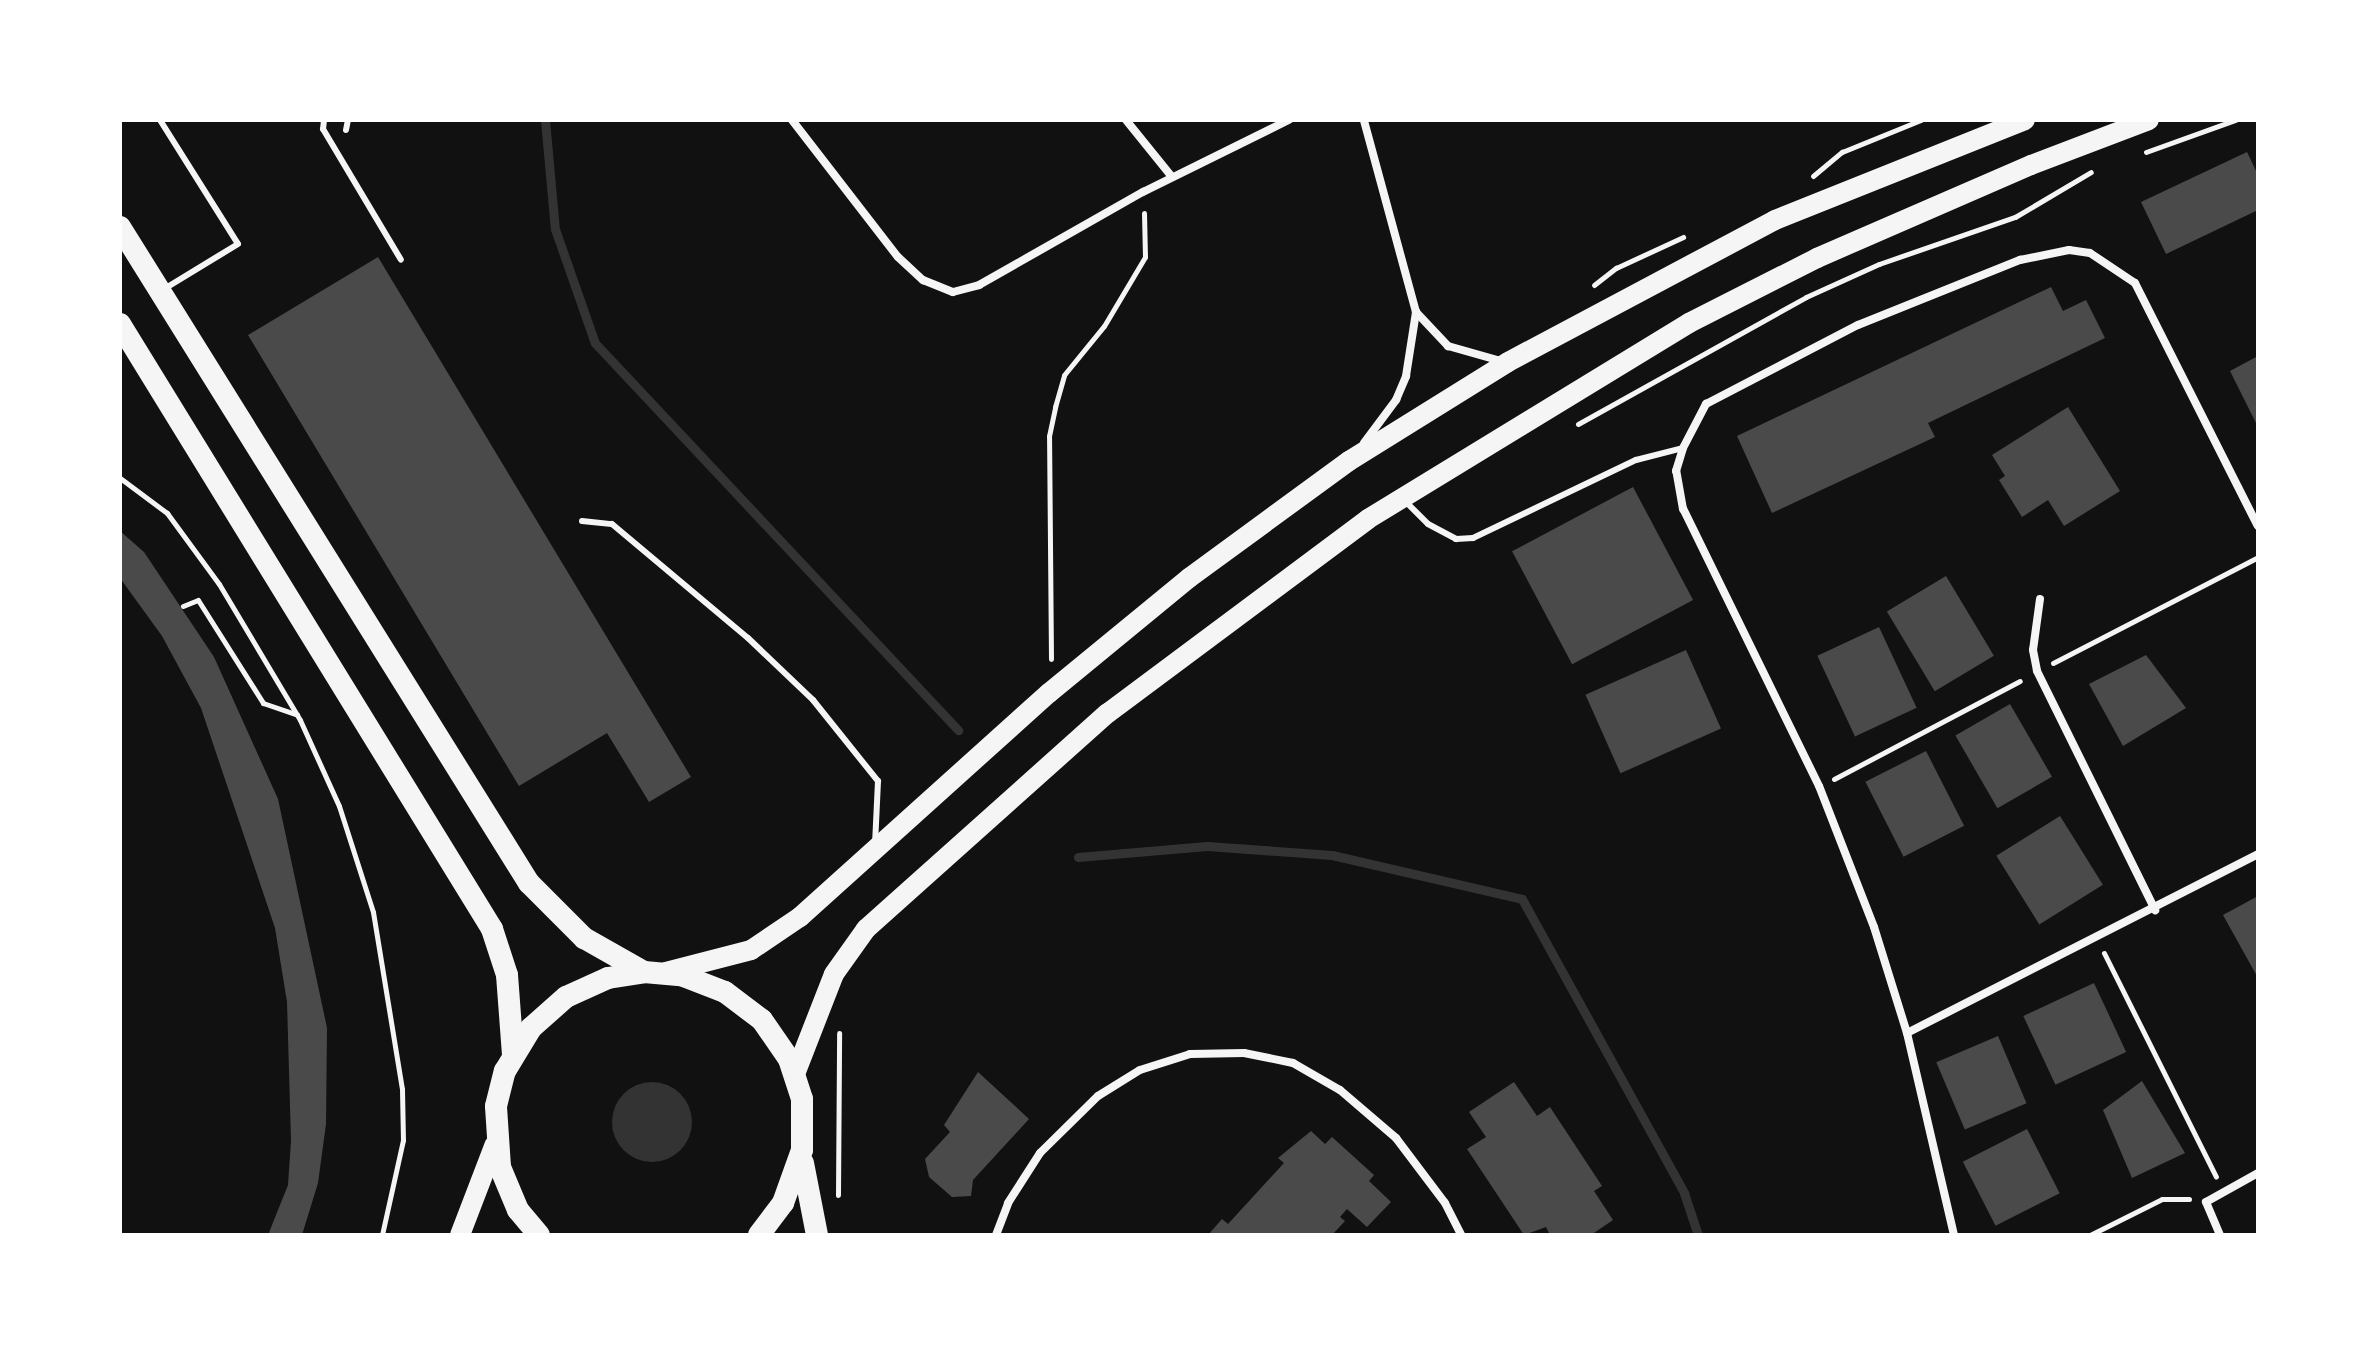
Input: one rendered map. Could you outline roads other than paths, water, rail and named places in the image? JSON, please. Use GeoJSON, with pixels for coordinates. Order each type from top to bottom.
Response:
{"type":"FeatureCollection","features":[{"type":"Feature","properties":{"kind":"highway"},"geometry":{"type":"LineString","coordinates":[[120,227],[529,883],[584,938],[654,972],[711,984],[751,1009],[772,1033],[795,1074],[803,1112],[806,1199],[817,1235]]}},
{"type":"Feature","properties":{"kind":"highway"},"geometry":{"type":"LineString","coordinates":[[120,324],[492,929],[507,975],[513,1054]]}},
{"type":"Feature","properties":{"kind":"highway"},"geometry":{"type":"LineString","coordinates":[[539,1235],[507,1189],[495,1144],[499,1088],[513,1054],[541,1016],[566,997],[608,978],[654,972]]}},
{"type":"Feature","properties":{"kind":"highway"},"geometry":{"type":"LineString","coordinates":[[759,1235],[788,1195],[802,1150]]}},
{"type":"Feature","properties":{"kind":"main road"},"geometry":{"type":"LineString","coordinates":[[654,972],[751,950],[800,917],[1049,693],[1189,578],[1349,461],[1508,362],[1775,220],[2025,120]]}},
{"type":"Feature","properties":{"kind":"main road"},"geometry":{"type":"LineString","coordinates":[[795,1074],[834,974],[866,929],[1108,713],[1216,629],[1401,497],[1689,323],[1817,258],[2031,165],[2149,120]]}},
{"type":"Feature","properties":{"kind":"main road"},"geometry":{"type":"LineString","coordinates":[[460,1235],[495,1144]]}},
{"type":"Feature","properties":{"kind":"street"},"geometry":{"type":"LineString","coordinates":[[792,120],[898,257],[923,280],[953,292],[979,285],[1143,192],[1289,120]]}},
{"type":"Feature","properties":{"kind":"street"},"geometry":{"type":"LineString","coordinates":[[1126,120],[1172,177]]}},
{"type":"Feature","properties":{"kind":"street"},"geometry":{"type":"LineString","coordinates":[[1349,461],[1396,400],[1413,352],[1416,312],[1364,120]]}},
{"type":"Feature","properties":{"kind":"street"},"geometry":{"type":"LineString","coordinates":[[1954,1235],[1907,1033],[1874,927],[1819,786],[1683,509],[1676,471],[1683,448],[1706,404],[1858,325],[2020,260],[2069,250],[2090,253],[2135,283],[2258,526]]}},
{"type":"Feature","properties":{"kind":"street"},"geometry":{"type":"LineString","coordinates":[[1416,312],[1448,346],[1508,362]]}},
{"type":"Feature","properties":{"kind":"street"},"geometry":{"type":"LineString","coordinates":[[2040,599],[2033,650],[2037,671],[2155,910]]}},
{"type":"Feature","properties":{"kind":"street"},"geometry":{"type":"LineString","coordinates":[[1907,1033],[2155,910],[2258,854]]}},
{"type":"Feature","properties":{"kind":"street"},"geometry":{"type":"LineString","coordinates":[[996,1235],[1008,1203],[1040,1153],[1098,1096],[1140,1070],[1190,1054],[1244,1053],[1293,1063],[1340,1090],[1396,1138],[1461,1235]]}},
{"type":"Feature","properties":{"kind":"street"},"geometry":{"type":"LineString","coordinates":[[2220,1235],[2206,1202],[2258,1173]]}},
{"type":"Feature","properties":{"kind":"lane"},"geometry":{"type":"LineString","coordinates":[[160,120],[238,244],[160,292]]}},
{"type":"Feature","properties":{"kind":"lane"},"geometry":{"type":"LineString","coordinates":[[324,120],[323,129],[401,260]]}},
{"type":"Feature","properties":{"kind":"lane"},"geometry":{"type":"LineString","coordinates":[[346,130],[348,120]]}},
{"type":"Feature","properties":{"kind":"lane"},"geometry":{"type":"LineString","coordinates":[[1401,497],[1428,524],[1456,539],[1473,538],[1636,460],[1683,448]]}},
{"type":"Feature","properties":{"kind":"lane"},"geometry":{"type":"LineString","coordinates":[[582,521],[612,524],[748,638],[813,700],[878,781],[874,852]]}},
{"type":"Feature","properties":{"kind":"waterway"},"geometry":{"type":"LineString","coordinates":[[545,120],[555,229],[595,343],[958,730]]}},
{"type":"Feature","properties":{"kind":"waterway"},"geometry":{"type":"LineString","coordinates":[[1078,857],[1207,846],[1332,855],[1522,899],[1684,1193],[1698,1235]]}}]}
